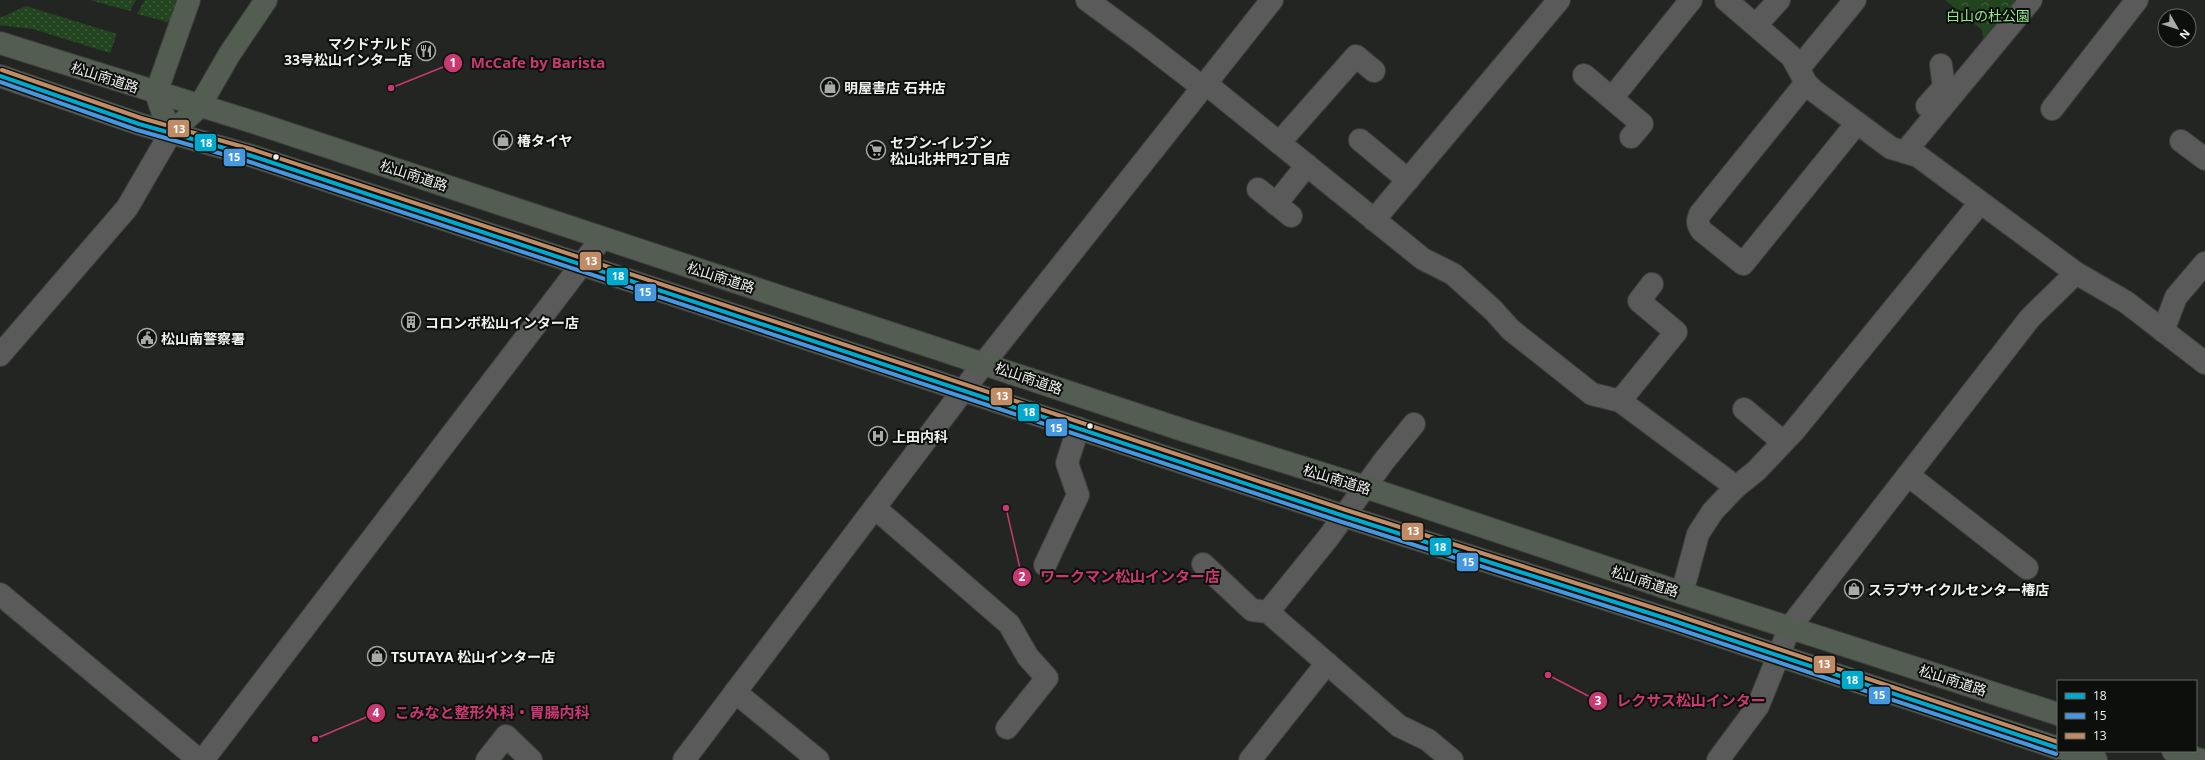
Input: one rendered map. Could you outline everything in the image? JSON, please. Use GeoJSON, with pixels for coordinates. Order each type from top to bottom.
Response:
{"type":"FeatureCollection","features":[{"type":"Feature","properties":{"kind":"highway"},"geometry":{"type":"LineString","coordinates":[[189,0],[156,94],[170,134],[199,107],[229,55],[266,0]]}},
{"type":"Feature","properties":{"kind":"highway","name":"松山南道路"},"geometry":{"type":"LineString","coordinates":[[0,43],[156,94],[259,124],[1186,431],[1366,487],[1682,593],[2057,714]]}},
{"type":"Feature","properties":{"kind":"highway","name":"松山南道路"},"geometry":{"type":"LineString","coordinates":[[0,76],[170,134],[249,155],[1344,516],[2057,748]]}},
{"type":"Feature","properties":{"kind":"highway"},"geometry":{"type":"LineString","coordinates":[[2071,752],[2096,760]]}},
{"type":"Feature","properties":{"kind":"highway"},"geometry":{"type":"LineString","coordinates":[[2176,752],[2201,760]]}},
{"type":"Feature","properties":{"kind":"street"},"geometry":{"type":"LineString","coordinates":[[1087,0],[1279,143],[1423,259],[1453,274],[1493,310],[1511,330],[1592,394],[1620,401],[1736,487]]}},
{"type":"Feature","properties":{"kind":"street"},"geometry":{"type":"LineString","coordinates":[[684,760],[984,363],[1203,85],[1272,0]]}},
{"type":"Feature","properties":{"kind":"street"},"geometry":{"type":"LineString","coordinates":[[1374,220],[1559,0]]}},
{"type":"Feature","properties":{"kind":"street"},"geometry":{"type":"LineString","coordinates":[[1612,98],[1691,0]]}},
{"type":"Feature","properties":{"kind":"street"},"geometry":{"type":"LineString","coordinates":[[1726,0],[1792,58],[1802,76],[1857,123],[1898,150],[1918,156],[2076,273],[2126,302],[2205,363]]}},
{"type":"Feature","properties":{"kind":"street"},"geometry":{"type":"LineString","coordinates":[[1756,25],[1779,0]]}},
{"type":"Feature","properties":{"kind":"street"},"geometry":{"type":"LineString","coordinates":[[1855,0],[1802,76],[1700,214],[1698,226],[1702,231],[1743,264],[1857,123]]}},
{"type":"Feature","properties":{"kind":"street"},"geometry":{"type":"LineString","coordinates":[[1898,150],[2031,0]]}},
{"type":"Feature","properties":{"kind":"street"},"geometry":{"type":"LineString","coordinates":[[2052,109],[2137,0]]}},
{"type":"Feature","properties":{"kind":"street"},"geometry":{"type":"LineString","coordinates":[[1279,143],[1356,56],[1374,71]]}},
{"type":"Feature","properties":{"kind":"street"},"geometry":{"type":"LineString","coordinates":[[1898,150],[1944,86],[1941,65]]}},
{"type":"Feature","properties":{"kind":"street"},"geometry":{"type":"LineString","coordinates":[[1584,75],[1642,124],[1631,137]]}},
{"type":"Feature","properties":{"kind":"street"},"geometry":{"type":"LineString","coordinates":[[0,354],[127,208],[170,134]]}},
{"type":"Feature","properties":{"kind":"street"},"geometry":{"type":"LineString","coordinates":[[1360,140],[1408,180]]}},
{"type":"Feature","properties":{"kind":"street"},"geometry":{"type":"LineString","coordinates":[[2180,141],[2203,154]]}},
{"type":"Feature","properties":{"kind":"street"},"geometry":{"type":"LineString","coordinates":[[1258,189],[1284,210],[1307,165]]}},
{"type":"Feature","properties":{"kind":"street"},"geometry":{"type":"LineString","coordinates":[[1682,593],[1698,534],[1713,511],[1736,487],[1756,471],[1783,442],[1980,203]]}},
{"type":"Feature","properties":{"kind":"street"},"geometry":{"type":"LineString","coordinates":[[203,760],[602,238]]}},
{"type":"Feature","properties":{"kind":"street"},"geometry":{"type":"LineString","coordinates":[[2163,331],[2176,297],[2205,263]]}},
{"type":"Feature","properties":{"kind":"street"},"geometry":{"type":"LineString","coordinates":[[1718,760],[1758,706],[1790,627],[2030,318],[2076,273]]}},
{"type":"Feature","properties":{"kind":"street"},"geometry":{"type":"LineString","coordinates":[[1620,401],[1676,332],[1639,301],[1652,284]]}},
{"type":"Feature","properties":{"kind":"street"},"geometry":{"type":"LineString","coordinates":[[1744,409],[1783,442]]}},
{"type":"Feature","properties":{"kind":"street"},"geometry":{"type":"LineString","coordinates":[[1268,612],[1414,424]]}},
{"type":"Feature","properties":{"kind":"street"},"geometry":{"type":"LineString","coordinates":[[1045,565],[1078,495],[1067,463],[1078,428]]}},
{"type":"Feature","properties":{"kind":"street"},"geometry":{"type":"LineString","coordinates":[[1908,475],[2027,568]]}},
{"type":"Feature","properties":{"kind":"street"},"geometry":{"type":"LineString","coordinates":[[875,508],[1009,624],[1028,657],[1047,678],[1007,728]]}},
{"type":"Feature","properties":{"kind":"street"},"geometry":{"type":"LineString","coordinates":[[1203,564],[1252,610],[1268,612],[1399,726],[1428,740],[1452,760]]}},
{"type":"Feature","properties":{"kind":"street"},"geometry":{"type":"LineString","coordinates":[[0,594],[199,760]]}},
{"type":"Feature","properties":{"kind":"street"},"geometry":{"type":"LineString","coordinates":[[1250,760],[1326,663]]}},
{"type":"Feature","properties":{"kind":"street"},"geometry":{"type":"LineString","coordinates":[[735,692],[818,760]]}},
{"type":"Feature","properties":{"kind":"street"},"geometry":{"type":"LineString","coordinates":[[487,760],[506,736],[531,760]]}},
{"type":"Feature","properties":{"kind":"green space"},"geometry":{"type":"Polygon","coordinates":[[[90,0],[136,0],[130,11],[90,0]]]}},
{"type":"Feature","properties":{"kind":"green space"},"geometry":{"type":"Polygon","coordinates":[[[145,0],[177,0],[175,15],[168,22],[137,14],[145,0]]]}},
{"type":"Feature","properties":{"kind":"green space","name":"白山の杜公園"},"geometry":{"type":"Polygon","coordinates":[[[1945,0],[2021,0],[1984,44],[1982,30],[1945,0]]]}},
{"type":"Feature","properties":{"kind":"green space"},"geometry":{"type":"Polygon","coordinates":[[[26,6],[117,34],[110,53],[33,29],[0,25],[0,18],[26,6]]]}},
{"type":"Feature","properties":{"kind":"transit line","name":"13"},"geometry":{"type":"LineString","coordinates":[[2,70],[141,118],[251,149],[1346,510],[1670,613],[2057,742]]}},
{"type":"Feature","properties":{"kind":"transit line","name":"18"},"geometry":{"type":"LineString","coordinates":[[0,76],[139,124],[249,155],[1344,516],[1668,619],[2057,748]]}},
{"type":"Feature","properties":{"kind":"transit line","name":"15"},"geometry":{"type":"LineString","coordinates":[[0,82],[137,130],[247,161],[1342,522],[1666,625],[2056,754]]}},
{"type":"Feature","properties":{"kind":"place","name":"マクドナルド 33号松山インター店"},"geometry":{"type":"Point","coordinates":[426,51]}},
{"type":"Feature","properties":{"kind":"place","name":"明屋書店 石井店"},"geometry":{"type":"Point","coordinates":[830,87]}},
{"type":"Feature","properties":{"kind":"place","name":"McCafe by Barista"},"geometry":{"type":"Point","coordinates":[391,88]}},
{"type":"Feature","properties":{"kind":"place","name":"椿タイヤ"},"geometry":{"type":"Point","coordinates":[503,140]}},
{"type":"Feature","properties":{"kind":"place","name":"セブン-イレブン 松山北井門2丁目店"},"geometry":{"type":"Point","coordinates":[876,150]}},
{"type":"Feature","properties":{"kind":"place","name":"コロンボ松山インター店"},"geometry":{"type":"Point","coordinates":[411,322]}},
{"type":"Feature","properties":{"kind":"place","name":"松山南警察署"},"geometry":{"type":"Point","coordinates":[147,338]}},
{"type":"Feature","properties":{"kind":"place","name":"上田内科"},"geometry":{"type":"Point","coordinates":[878,436]}},
{"type":"Feature","properties":{"kind":"place","name":"ワークマン松山インター店"},"geometry":{"type":"Point","coordinates":[1006,508]}},
{"type":"Feature","properties":{"kind":"place","name":"スラブサイクルセンター椿店"},"geometry":{"type":"Point","coordinates":[1854,589]}},
{"type":"Feature","properties":{"kind":"place","name":"TSUTAYA 松山インター店"},"geometry":{"type":"Point","coordinates":[377,656]}},
{"type":"Feature","properties":{"kind":"place","name":"レクサス松山インター"},"geometry":{"type":"Point","coordinates":[1548,675]}},
{"type":"Feature","properties":{"kind":"place","name":"こみなと整形外科・胃腸内科"},"geometry":{"type":"Point","coordinates":[315,739]}}]}
